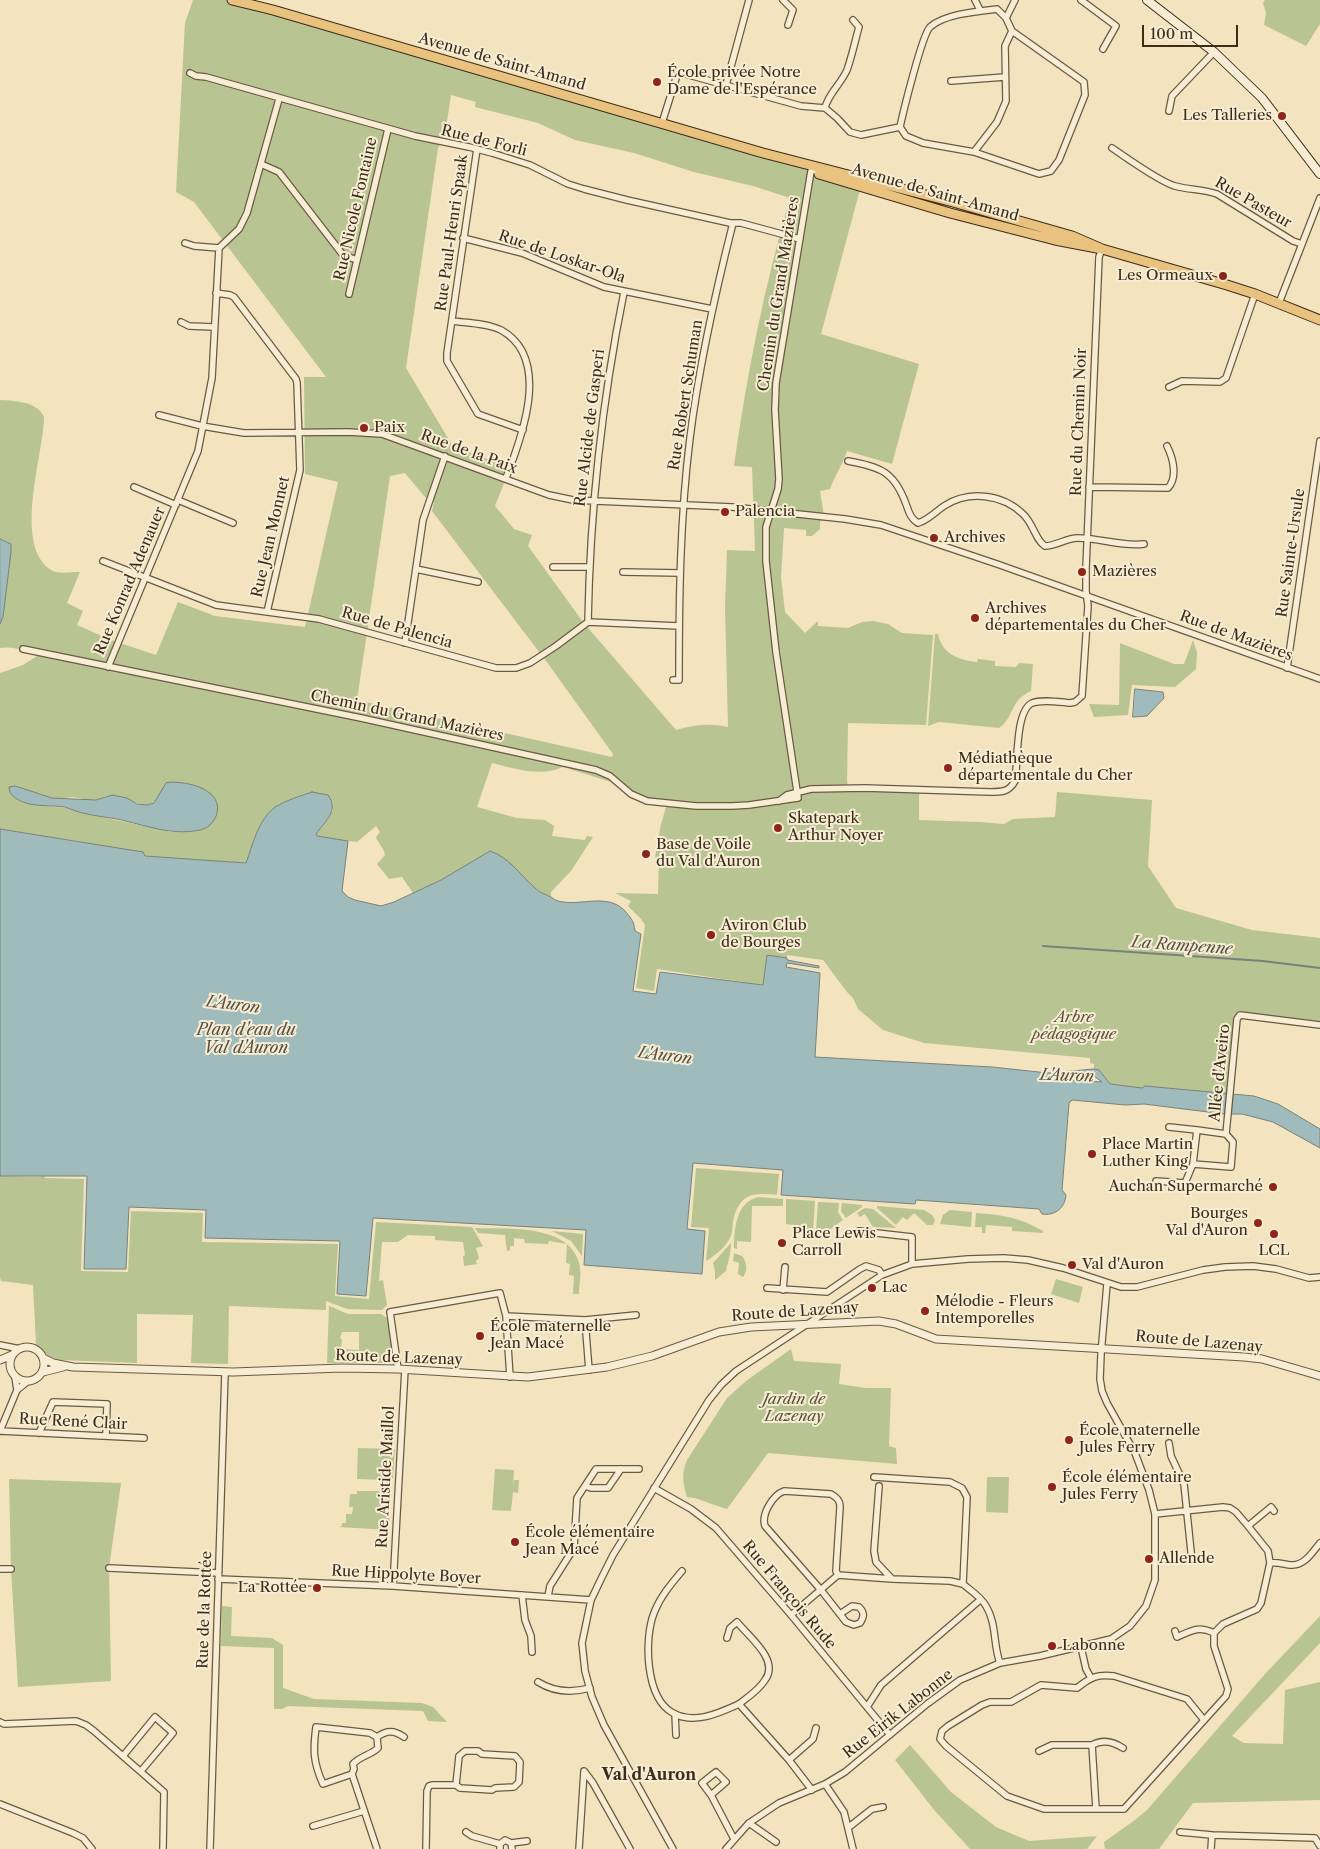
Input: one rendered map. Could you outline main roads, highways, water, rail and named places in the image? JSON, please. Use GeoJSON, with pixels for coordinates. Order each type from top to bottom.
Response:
{"type":"FeatureCollection","features":[{"type":"Feature","properties":{"kind":"main road","name":"Avenue de Saint-Amand"},"geometry":{"type":"LineString","coordinates":[[232,0],[273,10],[763,153],[825,169],[909,196],[950,214],[1102,250],[1255,294],[1320,320]]}},
{"type":"Feature","properties":{"kind":"main road"},"geometry":{"type":"LineString","coordinates":[[1147,0],[1214,52],[1262,98],[1320,174]]}},
{"type":"Feature","properties":{"kind":"main road","name":"Avenue de Saint-Amand"},"geometry":{"type":"LineString","coordinates":[[763,153],[811,171],[909,196],[953,202],[1072,236],[1102,250]]}},
{"type":"Feature","properties":{"kind":"main road"},"geometry":{"type":"LineString","coordinates":[[950,214],[953,202]]}},
{"type":"Feature","properties":{"kind":"water"},"geometry":{"type":"Polygon","coordinates":[[[0,539],[11,544],[11,552],[3,617],[0,624],[0,539]]]}},
{"type":"Feature","properties":{"kind":"water"},"geometry":{"type":"Polygon","coordinates":[[[1135,689],[1163,692],[1164,698],[1147,716],[1133,717],[1135,689]]]}},
{"type":"Feature","properties":{"kind":"water"},"geometry":{"type":"Polygon","coordinates":[[[166,783],[194,785],[212,795],[216,800],[217,811],[214,821],[210,825],[200,830],[168,831],[81,813],[65,807],[28,804],[13,796],[9,787],[15,786],[52,798],[96,800],[112,795],[127,798],[137,804],[147,805],[154,803],[166,783]]]}},
{"type":"Feature","properties":{"kind":"water","name":"Plan d'eau du Val d'Auron"},"geometry":{"type":"Polygon","coordinates":[[[312,792],[328,795],[332,806],[330,815],[316,834],[317,836],[348,841],[342,891],[348,897],[355,900],[381,906],[394,902],[441,880],[490,851],[503,857],[537,890],[556,900],[567,902],[610,902],[618,905],[625,911],[632,920],[635,931],[641,934],[633,991],[656,994],[660,972],[763,985],[767,955],[819,966],[819,968],[787,963],[786,967],[820,973],[815,1057],[992,1067],[1048,1073],[1094,1069],[1099,1070],[1110,1084],[1254,1096],[1278,1104],[1320,1129],[1320,1148],[1273,1122],[1242,1114],[1224,1114],[1144,1104],[1125,1105],[1072,1100],[1069,1103],[1062,1190],[1066,1195],[1064,1204],[1051,1214],[1042,1214],[1039,1209],[916,1200],[915,1204],[781,1195],[783,1170],[693,1163],[687,1229],[705,1231],[702,1274],[584,1265],[586,1230],[373,1218],[366,1296],[337,1294],[340,1241],[205,1238],[206,1210],[129,1207],[126,1269],[84,1269],[87,1176],[0,1176],[0,829],[143,852],[145,856],[246,863],[260,825],[269,812],[284,802],[312,792]],[[1070,1075],[1073,1080],[1102,1082],[1094,1076],[1070,1075]]]}},
{"type":"Feature","properties":{"kind":"waterway","name":"La Rampenne"},"geometry":{"type":"LineString","coordinates":[[1043,946],[1263,961],[1320,968]]}},
{"type":"Feature","properties":{"kind":"place","name":"École privée Notre Dame de l'Espérance"},"geometry":{"type":"Point","coordinates":[657,82]}},
{"type":"Feature","properties":{"kind":"place","name":"Les Talleries"},"geometry":{"type":"Point","coordinates":[1282,116]}},
{"type":"Feature","properties":{"kind":"place","name":"Les Ormeaux"},"geometry":{"type":"Point","coordinates":[1223,276]}},
{"type":"Feature","properties":{"kind":"place","name":"Paix"},"geometry":{"type":"Point","coordinates":[364,428]}},
{"type":"Feature","properties":{"kind":"place","name":"Palencia"},"geometry":{"type":"Point","coordinates":[725,512]}},
{"type":"Feature","properties":{"kind":"place","name":"Archives"},"geometry":{"type":"Point","coordinates":[934,538]}},
{"type":"Feature","properties":{"kind":"place","name":"Mazières"},"geometry":{"type":"Point","coordinates":[1082,572]}},
{"type":"Feature","properties":{"kind":"place","name":"Archives départementales du Cher"},"geometry":{"type":"Point","coordinates":[975,618]}},
{"type":"Feature","properties":{"kind":"place","name":"Médiathèque départementale du Cher"},"geometry":{"type":"Point","coordinates":[948,768]}},
{"type":"Feature","properties":{"kind":"place","name":"Skatepark Arthur Noyer"},"geometry":{"type":"Point","coordinates":[778,828]}},
{"type":"Feature","properties":{"kind":"place","name":"Base de Voile du Val d'Auron"},"geometry":{"type":"Point","coordinates":[646,854]}},
{"type":"Feature","properties":{"kind":"place","name":"Aviron Club de Bourges"},"geometry":{"type":"Point","coordinates":[711,935]}},
{"type":"Feature","properties":{"kind":"place","name":"Place Martin Luther King"},"geometry":{"type":"Point","coordinates":[1092,1154]}},
{"type":"Feature","properties":{"kind":"place","name":"Auchan Supermarché"},"geometry":{"type":"Point","coordinates":[1273,1187]}},
{"type":"Feature","properties":{"kind":"place","name":"Bourges Val d'Auron"},"geometry":{"type":"Point","coordinates":[1258,1223]}},
{"type":"Feature","properties":{"kind":"place","name":"LCL"},"geometry":{"type":"Point","coordinates":[1274,1234]}},
{"type":"Feature","properties":{"kind":"place","name":"Place Lewis Carroll"},"geometry":{"type":"Point","coordinates":[782,1243]}},
{"type":"Feature","properties":{"kind":"place","name":"Val d'Auron"},"geometry":{"type":"Point","coordinates":[1072,1265]}},
{"type":"Feature","properties":{"kind":"place","name":"Lac"},"geometry":{"type":"Point","coordinates":[872,1288]}},
{"type":"Feature","properties":{"kind":"place","name":"Mélodie - Fleurs Intemporelles"},"geometry":{"type":"Point","coordinates":[925,1311]}},
{"type":"Feature","properties":{"kind":"place","name":"École maternelle Jean Macé"},"geometry":{"type":"Point","coordinates":[480,1336]}},
{"type":"Feature","properties":{"kind":"place","name":"École maternelle Jules Ferry"},"geometry":{"type":"Point","coordinates":[1069,1440]}},
{"type":"Feature","properties":{"kind":"place","name":"École élémentaire Jules Ferry"},"geometry":{"type":"Point","coordinates":[1052,1487]}},
{"type":"Feature","properties":{"kind":"place","name":"École élémentaire Jean Macé"},"geometry":{"type":"Point","coordinates":[515,1542]}},
{"type":"Feature","properties":{"kind":"place","name":"Allende"},"geometry":{"type":"Point","coordinates":[1149,1559]}},
{"type":"Feature","properties":{"kind":"place","name":"La Rottée"},"geometry":{"type":"Point","coordinates":[317,1588]}},
{"type":"Feature","properties":{"kind":"place","name":"Labonne"},"geometry":{"type":"Point","coordinates":[1052,1646]}},
{"type":"Feature","properties":{"kind":"district","name":"Val d'Auron"},"geometry":{"type":"Point","coordinates":[649,1775]}},
{"type":"Feature","properties":{"kind":"water label","name":"L'Auron"},"geometry":{"type":"Point","coordinates":[233,1005]}},
{"type":"Feature","properties":{"kind":"water label","name":"L'Auron"},"geometry":{"type":"Point","coordinates":[665,1056]}},
{"type":"Feature","properties":{"kind":"water label","name":"L'Auron"},"geometry":{"type":"Point","coordinates":[1067,1076]}},
{"type":"Feature","properties":{"kind":"park label","name":"Arbre pédagogique"},"geometry":{"type":"Point","coordinates":[1074,1026]}},
{"type":"Feature","properties":{"kind":"park label","name":"Jardin de Lazenay"},"geometry":{"type":"Point","coordinates":[794,1408]}}]}
